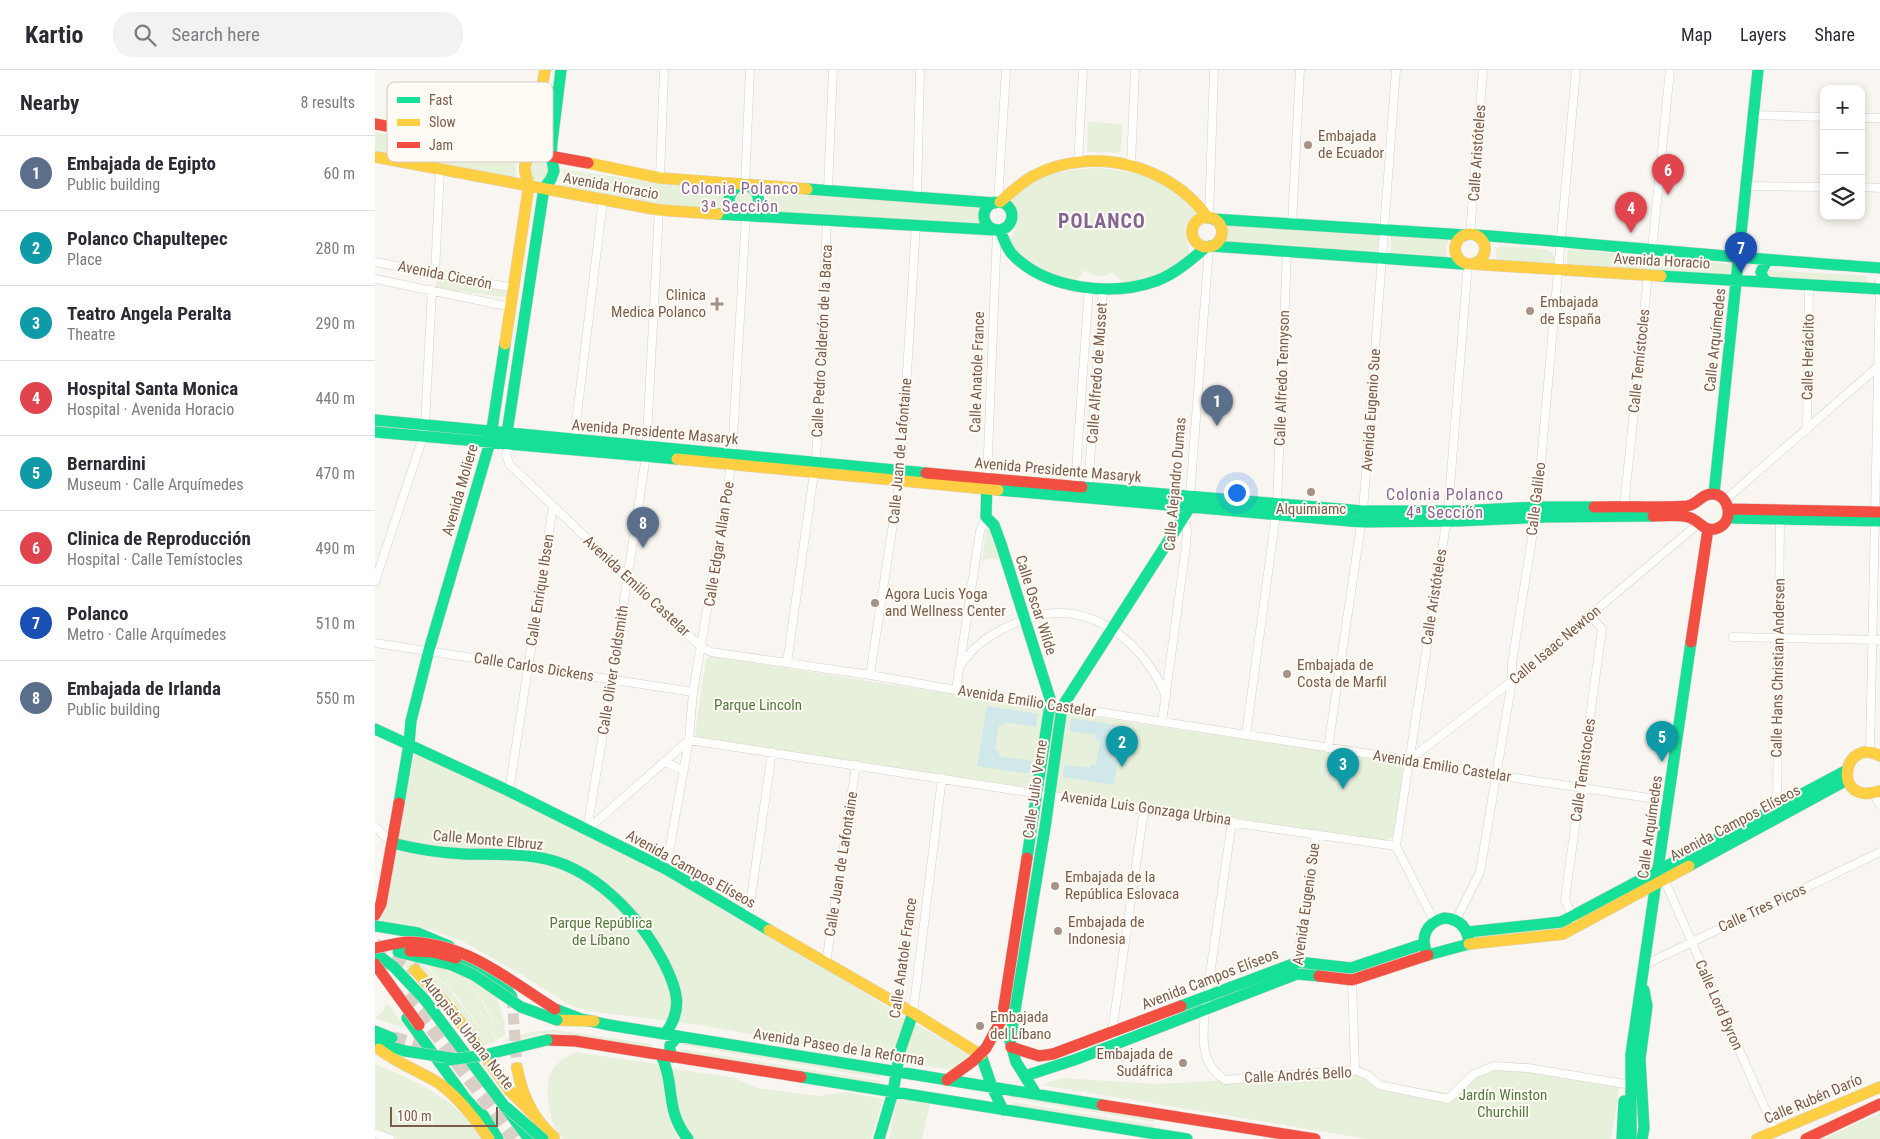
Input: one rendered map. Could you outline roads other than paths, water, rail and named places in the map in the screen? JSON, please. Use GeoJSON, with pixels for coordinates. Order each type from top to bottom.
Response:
{"type":"FeatureCollection","features":[{"type":"Feature","properties":{"kind":"main road"},"geometry":{"type":"LineString","coordinates":[[553,118],[561,70]]}},
{"type":"Feature","properties":{"kind":"main road","name":"Calle Arquímedes"},"geometry":{"type":"LineString","coordinates":[[1714,494],[1759,70]]}},
{"type":"Feature","properties":{"kind":"main road","name":"Avenida Horacio"},"geometry":{"type":"LineString","coordinates":[[553,156],[660,178],[997,202]]}},
{"type":"Feature","properties":{"kind":"main road","name":"Avenida Horacio"},"geometry":{"type":"LineString","coordinates":[[402,162],[659,210],[997,230]]}},
{"type":"Feature","properties":{"kind":"main road","name":"Avenida Moliere"},"geometry":{"type":"LineString","coordinates":[[375,915],[381,904],[409,744],[411,721],[429,650],[491,437],[529,186],[524,175],[526,162]]}},
{"type":"Feature","properties":{"kind":"main road"},"geometry":{"type":"LineString","coordinates":[[509,439],[544,188],[553,175],[553,162]]}},
{"type":"Feature","properties":{"kind":"main road"},"geometry":{"type":"LineString","coordinates":[[1104,162],[1131,165],[1163,176],[1193,198],[1210,218],[1219,225],[1221,233],[1219,241],[1180,268],[1155,281],[1123,288],[1089,287],[1050,278],[1032,270],[1011,254],[997,230],[988,226],[984,215],[987,208],[1026,180],[1041,172],[1057,166],[1078,163],[1104,162]]}},
{"type":"Feature","properties":{"kind":"main road"},"geometry":{"type":"LineString","coordinates":[[745,184],[756,190],[760,199],[758,208],[744,215],[729,207],[728,197],[734,188],[745,184]]}},
{"type":"Feature","properties":{"kind":"main road"},"geometry":{"type":"LineString","coordinates":[[997,202],[1010,209],[1013,216],[1010,224],[997,230]]}},
{"type":"Feature","properties":{"kind":"main road"},"geometry":{"type":"LineString","coordinates":[[1209,247],[1201,246],[1194,240],[1192,232],[1197,221],[1210,218]]}},
{"type":"Feature","properties":{"kind":"main road","name":"Avenida Horacio"},"geometry":{"type":"LineString","coordinates":[[1210,218],[1561,241],[1739,258],[1880,268]]}},
{"type":"Feature","properties":{"kind":"main road"},"geometry":{"type":"LineString","coordinates":[[1471,235],[1481,238],[1485,247],[1482,258],[1468,264],[1456,255],[1455,250],[1458,240],[1471,235]]}},
{"type":"Feature","properties":{"kind":"main road","name":"Avenida Horacio"},"geometry":{"type":"LineString","coordinates":[[1209,247],[1880,290]]}},
{"type":"Feature","properties":{"kind":"main road"},"geometry":{"type":"LineString","coordinates":[[1767,260],[1760,269],[1760,273],[1764,280],[1768,282]]}},
{"type":"Feature","properties":{"kind":"main road","name":"Avenida Presidente Masaryk"},"geometry":{"type":"LineString","coordinates":[[375,420],[424,431]]}},
{"type":"Feature","properties":{"kind":"main road","name":"Avenida Presidente Masaryk"},"geometry":{"type":"LineString","coordinates":[[375,432],[424,431],[988,484],[1188,506],[1276,509],[1362,517],[1447,516],[1624,507],[1689,506],[1693,505],[1703,495],[1714,494]]}},
{"type":"Feature","properties":{"kind":"main road","name":"Avenida Presidente Masaryk"},"geometry":{"type":"LineString","coordinates":[[509,439],[575,440],[646,452]]}},
{"type":"Feature","properties":{"kind":"main road","name":"Avenida Presidente Masaryk"},"geometry":{"type":"LineString","coordinates":[[988,484],[1088,487],[1188,506]]}},
{"type":"Feature","properties":{"kind":"main road","name":"Calle Anatole France"},"geometry":{"type":"LineString","coordinates":[[987,517],[988,484]]}},
{"type":"Feature","properties":{"kind":"main road"},"geometry":{"type":"LineString","coordinates":[[1714,494],[1728,509],[1780,519],[1877,517]]}},
{"type":"Feature","properties":{"kind":"main road","name":"Calle Julio Verne"},"geometry":{"type":"LineString","coordinates":[[947,1080],[981,1055],[996,1035],[1002,1019],[1049,711],[1057,706],[1112,629],[1188,506]]}},
{"type":"Feature","properties":{"kind":"main road"},"geometry":{"type":"LineString","coordinates":[[1728,509],[1877,517]]}},
{"type":"Feature","properties":{"kind":"main road"},"geometry":{"type":"LineString","coordinates":[[1703,527],[1721,527],[1728,509]]}},
{"type":"Feature","properties":{"kind":"main road","name":"Avenida Presidente Masaryk"},"geometry":{"type":"LineString","coordinates":[[1536,512],[1689,516],[1703,527]]}},
{"type":"Feature","properties":{"kind":"main road","name":"Calle Oscar Wilde"},"geometry":{"type":"LineString","coordinates":[[987,517],[994,525],[1024,620],[1057,706]]}},
{"type":"Feature","properties":{"kind":"main road","name":"Calle Arquímedes"},"geometry":{"type":"LineString","coordinates":[[1631,1139],[1631,1054],[1660,877],[1703,527]]}},
{"type":"Feature","properties":{"kind":"main road","name":"Calle Julio Verne"},"geometry":{"type":"LineString","coordinates":[[1036,1094],[1011,1047],[1012,1022],[1050,794],[1057,706]]}},
{"type":"Feature","properties":{"kind":"main road","name":"Avenida Campos Elíseos"},"geometry":{"type":"LineString","coordinates":[[375,729],[509,792],[665,869],[913,1013],[981,1055]]}},
{"type":"Feature","properties":{"kind":"main road","name":"Avenida Campos Elíseos"},"geometry":{"type":"LineString","coordinates":[[1025,1076],[1205,1009],[1297,968],[1352,980],[1428,955],[1468,938],[1575,921],[1847,775],[1849,764],[1857,754],[1875,754]]}},
{"type":"Feature","properties":{"kind":"main road"},"geometry":{"type":"LineString","coordinates":[[1847,775],[1851,787],[1858,792],[1866,795],[1877,792]]}},
{"type":"Feature","properties":{"kind":"main road"},"geometry":{"type":"LineString","coordinates":[[1033,819],[1040,815],[1046,821]]}},
{"type":"Feature","properties":{"kind":"main road","name":"Calle Monte Elbruz"},"geometry":{"type":"LineString","coordinates":[[392,843],[455,854],[538,857],[568,867],[589,880],[631,915],[656,946],[671,982],[676,1000],[676,1019],[665,1034]]}},
{"type":"Feature","properties":{"kind":"main road"},"geometry":{"type":"LineString","coordinates":[[1428,955],[1423,944],[1424,932],[1434,921],[1444,918],[1456,920],[1463,925],[1468,938]]}},
{"type":"Feature","properties":{"kind":"main road"},"geometry":{"type":"LineString","coordinates":[[377,927],[418,933],[497,980],[509,991],[512,997]]}},
{"type":"Feature","properties":{"kind":"main road"},"geometry":{"type":"LineString","coordinates":[[376,950],[411,942],[436,945],[456,954],[487,963],[556,1014]]}},
{"type":"Feature","properties":{"kind":"main road","name":"Avenida Campos Elíseos"},"geometry":{"type":"LineString","coordinates":[[1011,1047],[1039,1056],[1053,1054],[1207,996],[1297,968],[1351,968],[1423,944]]}},
{"type":"Feature","properties":{"kind":"main road"},"geometry":{"type":"LineString","coordinates":[[376,950],[456,954]]}},
{"type":"Feature","properties":{"kind":"main road","name":"Autopista Urbana Norte"},"geometry":{"type":"LineString","coordinates":[[376,950],[425,1000],[529,1139]]}},
{"type":"Feature","properties":{"kind":"main road"},"geometry":{"type":"LineString","coordinates":[[398,952],[441,962],[463,970],[521,1007],[556,1014]]}},
{"type":"Feature","properties":{"kind":"main road"},"geometry":{"type":"LineString","coordinates":[[375,964],[478,1104],[497,1139]]}},
{"type":"Feature","properties":{"kind":"main road","name":"Autopista Urbana Norte"},"geometry":{"type":"LineString","coordinates":[[375,964],[399,984],[420,1008],[518,1139]]}},
{"type":"Feature","properties":{"kind":"main road"},"geometry":{"type":"LineString","coordinates":[[415,970],[451,1010],[510,1091],[535,1116]]}},
{"type":"Feature","properties":{"kind":"main road","name":"Calle Arquímedes"},"geometry":{"type":"LineString","coordinates":[[1622,1139],[1626,1037],[1631,1006],[1642,980]]}},
{"type":"Feature","properties":{"kind":"main road","name":"Calle Arquímedes"},"geometry":{"type":"LineString","coordinates":[[1642,980],[1647,1006],[1640,1060],[1644,1128],[1642,1139]]}},
{"type":"Feature","properties":{"kind":"main road"},"geometry":{"type":"LineString","coordinates":[[382,984],[462,1094],[487,1122]]}},
{"type":"Feature","properties":{"kind":"main road","name":"Calle Anatole France"},"geometry":{"type":"LineString","coordinates":[[879,1139],[893,1092],[900,1050],[913,1013]]}},
{"type":"Feature","properties":{"kind":"main road","name":"Avenida Paseo de la Reforma"},"geometry":{"type":"LineString","coordinates":[[556,1014],[665,1034],[1315,1139]]}},
{"type":"Feature","properties":{"kind":"main road"},"geometry":{"type":"LineString","coordinates":[[375,1031],[392,1038]]}},
{"type":"Feature","properties":{"kind":"main road"},"geometry":{"type":"LineString","coordinates":[[673,1057],[670,1045],[672,1040],[678,1036]]}},
{"type":"Feature","properties":{"kind":"main road"},"geometry":{"type":"LineString","coordinates":[[376,1046],[404,1057],[432,1061],[484,1055],[536,1041],[575,1041],[1187,1139]]}},
{"type":"Feature","properties":{"kind":"main road"},"geometry":{"type":"LineString","coordinates":[[376,1046],[457,1059]]}},
{"type":"Feature","properties":{"kind":"main road"},"geometry":{"type":"LineString","coordinates":[[376,1046],[395,1062],[439,1084],[452,1094],[468,1111],[489,1139]]}},
{"type":"Feature","properties":{"kind":"main road"},"geometry":{"type":"LineString","coordinates":[[661,1055],[668,1069],[669,1096],[673,1114],[680,1130],[688,1139]]}},
{"type":"Feature","properties":{"kind":"main road"},"geometry":{"type":"LineString","coordinates":[[981,1055],[992,1087],[1003,1110]]}},
{"type":"Feature","properties":{"kind":"main road"},"geometry":{"type":"LineString","coordinates":[[517,1068],[520,1086],[535,1116],[549,1138]]}},
{"type":"Feature","properties":{"kind":"main road","name":"Calle Rubén Darío"},"geometry":{"type":"LineString","coordinates":[[1757,1139],[1775,1135],[1839,1111],[1877,1088]]}},
{"type":"Feature","properties":{"kind":"main road","name":"Calle Rubén Darío"},"geometry":{"type":"LineString","coordinates":[[1806,1139],[1880,1104]]}},
{"type":"Feature","properties":{"kind":"main road"},"geometry":{"type":"LineString","coordinates":[[506,1107],[549,1138]]}},
{"type":"Feature","properties":{"kind":"street"},"geometry":{"type":"LineString","coordinates":[[660,178],[664,70]]}},
{"type":"Feature","properties":{"kind":"street"},"geometry":{"type":"LineString","coordinates":[[745,184],[750,70]]}},
{"type":"Feature","properties":{"kind":"street"},"geometry":{"type":"LineString","coordinates":[[828,190],[833,70]]}},
{"type":"Feature","properties":{"kind":"street"},"geometry":{"type":"LineString","coordinates":[[917,197],[920,70]]}},
{"type":"Feature","properties":{"kind":"street"},"geometry":{"type":"LineString","coordinates":[[997,202],[1006,70]]}},
{"type":"Feature","properties":{"kind":"street"},"geometry":{"type":"LineString","coordinates":[[1078,163],[1083,70]]}},
{"type":"Feature","properties":{"kind":"street"},"geometry":{"type":"LineString","coordinates":[[1131,165],[1135,70]]}},
{"type":"Feature","properties":{"kind":"street"},"geometry":{"type":"LineString","coordinates":[[1210,218],[1213,70]]}},
{"type":"Feature","properties":{"kind":"street"},"geometry":{"type":"LineString","coordinates":[[1292,224],[1300,70]]}},
{"type":"Feature","properties":{"kind":"street","name":"Avenida Eugenio Sue"},"geometry":{"type":"LineString","coordinates":[[1328,748],[1362,517],[1396,70]]}},
{"type":"Feature","properties":{"kind":"street","name":"Calle Aristóteles"},"geometry":{"type":"LineString","coordinates":[[1471,235],[1483,70]]}},
{"type":"Feature","properties":{"kind":"street","name":"Calle Galileo"},"geometry":{"type":"LineString","coordinates":[[1456,920],[1480,872],[1512,681],[1512,663],[1536,512],[1576,70]]}},
{"type":"Feature","properties":{"kind":"street"},"geometry":{"type":"LineString","coordinates":[[1652,250],[1670,70]]}},
{"type":"Feature","properties":{"kind":"street"},"geometry":{"type":"LineString","coordinates":[[1753,115],[1820,117]]}},
{"type":"Feature","properties":{"kind":"street"},"geometry":{"type":"LineString","coordinates":[[1865,118],[1880,118]]}},
{"type":"Feature","properties":{"kind":"street"},"geometry":{"type":"LineString","coordinates":[[435,274],[440,169]]}},
{"type":"Feature","properties":{"kind":"street"},"geometry":{"type":"LineString","coordinates":[[1746,186],[1820,187]]}},
{"type":"Feature","properties":{"kind":"street"},"geometry":{"type":"LineString","coordinates":[[1865,188],[1880,188]]}},
{"type":"Feature","properties":{"kind":"street"},"geometry":{"type":"LineString","coordinates":[[575,440],[603,200]]}},
{"type":"Feature","properties":{"kind":"street","name":"Calle Oliver Goldsmith"},"geometry":{"type":"LineString","coordinates":[[587,830],[646,452],[659,210]]}},
{"type":"Feature","properties":{"kind":"street","name":"Calle Edgar Allan Poe"},"geometry":{"type":"LineString","coordinates":[[665,869],[689,740],[693,692],[732,460],[744,215]]}},
{"type":"Feature","properties":{"kind":"street","name":"Calle Pedro Calderón de la Barca"},"geometry":{"type":"LineString","coordinates":[[787,663],[815,468],[827,220]]}},
{"type":"Feature","properties":{"kind":"street","name":"Calle Juan de Lafontaine"},"geometry":{"type":"LineString","coordinates":[[870,675],[900,476],[916,226]]}},
{"type":"Feature","properties":{"kind":"street","name":"Calle Anatole France"},"geometry":{"type":"LineString","coordinates":[[988,484],[997,230]]}},
{"type":"Feature","properties":{"kind":"street","name":"Calle Alejandro Dumas"},"geometry":{"type":"LineString","coordinates":[[1162,722],[1186,546],[1209,247]]}},
{"type":"Feature","properties":{"kind":"street","name":"Calle Alfredo Tennyson"},"geometry":{"type":"LineString","coordinates":[[1246,735],[1276,509],[1287,252]]}},
{"type":"Feature","properties":{"kind":"street","name":"Avenida Cicerón"},"geometry":{"type":"LineString","coordinates":[[375,262],[514,288]]}},
{"type":"Feature","properties":{"kind":"street","name":"Calle Aristóteles"},"geometry":{"type":"LineString","coordinates":[[1396,846],[1447,516],[1468,264]]}},
{"type":"Feature","properties":{"kind":"street","name":"Calle Temístocles"},"geometry":{"type":"LineString","coordinates":[[1624,507],[1648,275]]}},
{"type":"Feature","properties":{"kind":"street","name":"Avenida Cicerón"},"geometry":{"type":"LineString","coordinates":[[375,279],[511,307]]}},
{"type":"Feature","properties":{"kind":"street"},"geometry":{"type":"LineString","coordinates":[[1875,754],[1880,280]]}},
{"type":"Feature","properties":{"kind":"street","name":"Calle Heráclito"},"geometry":{"type":"LineString","coordinates":[[1807,430],[1809,284]]}},
{"type":"Feature","properties":{"kind":"street","name":"Calle Alfredo de Musset"},"geometry":{"type":"LineString","coordinates":[[1075,486],[1089,287]]}},
{"type":"Feature","properties":{"kind":"street","name":"Calle Alfredo de Musset"},"geometry":{"type":"LineString","coordinates":[[1088,487],[1103,288]]}},
{"type":"Feature","properties":{"kind":"street"},"geometry":{"type":"LineString","coordinates":[[375,582],[424,431],[432,290]]}},
{"type":"Feature","properties":{"kind":"street"},"geometry":{"type":"LineString","coordinates":[[1728,509],[1807,430],[1879,366]]}},
{"type":"Feature","properties":{"kind":"street","name":"Avenida Emilio Castelar"},"geometry":{"type":"LineString","coordinates":[[509,439],[506,454],[509,464],[627,579],[701,647],[711,652],[870,675],[1669,801]]}},
{"type":"Feature","properties":{"kind":"street","name":"Calle Enrique Ibsen"},"geometry":{"type":"LineString","coordinates":[[509,792],[553,506]]}},
{"type":"Feature","properties":{"kind":"street","name":"Calle Anatole France"},"geometry":{"type":"LineString","coordinates":[[956,690],[980,531],[987,517]]}},
{"type":"Feature","properties":{"kind":"street","name":"Calle Hans Christian Andersen"},"geometry":{"type":"LineString","coordinates":[[1778,812],[1780,519]]}},
{"type":"Feature","properties":{"kind":"street","name":"Calle Isaac Newton"},"geometry":{"type":"LineString","coordinates":[[1409,760],[1512,681],[1590,615],[1703,527]]}},
{"type":"Feature","properties":{"kind":"street"},"geometry":{"type":"LineString","coordinates":[[960,666],[975,648],[993,634],[1015,623],[1046,614],[1068,614],[1093,620],[1112,629],[1132,644],[1147,661],[1158,678],[1166,696]]}},
{"type":"Feature","properties":{"kind":"street","name":"Calle Temístocles"},"geometry":{"type":"LineString","coordinates":[[1575,921],[1565,900],[1601,629],[1590,615]]}},
{"type":"Feature","properties":{"kind":"street"},"geometry":{"type":"LineString","coordinates":[[1733,637],[1876,640]]}},
{"type":"Feature","properties":{"kind":"street","name":"Calle Carlos Dickens"},"geometry":{"type":"LineString","coordinates":[[375,643],[693,692]]}},
{"type":"Feature","properties":{"kind":"street"},"geometry":{"type":"LineString","coordinates":[[587,830],[689,740]]}},
{"type":"Feature","properties":{"kind":"street","name":"Avenida Luis Gonzaga Urbina"},"geometry":{"type":"LineString","coordinates":[[689,740],[1037,792],[1144,810],[1232,821],[1396,846]]}},
{"type":"Feature","properties":{"kind":"street"},"geometry":{"type":"LineString","coordinates":[[748,918],[772,752]]}},
{"type":"Feature","properties":{"kind":"street"},"geometry":{"type":"LineString","coordinates":[[665,762],[683,770]]}},
{"type":"Feature","properties":{"kind":"street","name":"Calle Juan de Lafontaine"},"geometry":{"type":"LineString","coordinates":[[825,963],[856,765]]}},
{"type":"Feature","properties":{"kind":"street","name":"Calle Anatole France"},"geometry":{"type":"LineString","coordinates":[[913,1013],[942,778]]}},
{"type":"Feature","properties":{"kind":"street"},"geometry":{"type":"LineString","coordinates":[[1877,792],[1880,805]]}},
{"type":"Feature","properties":{"kind":"street"},"geometry":{"type":"LineString","coordinates":[[1117,1043],[1112,1032],[1144,810]]}},
{"type":"Feature","properties":{"kind":"street"},"geometry":{"type":"LineString","coordinates":[[1207,996],[1232,821]]}},
{"type":"Feature","properties":{"kind":"street"},"geometry":{"type":"LineString","coordinates":[[375,827],[392,843]]}},
{"type":"Feature","properties":{"kind":"street","name":"Avenida Eugenio Sue"},"geometry":{"type":"LineString","coordinates":[[1297,968],[1316,834]]}},
{"type":"Feature","properties":{"kind":"street"},"geometry":{"type":"LineString","coordinates":[[1396,846],[1434,921]]}},
{"type":"Feature","properties":{"kind":"street","name":"Calle Tres Picos"},"geometry":{"type":"LineString","coordinates":[[1645,965],[1880,852]]}},
{"type":"Feature","properties":{"kind":"street","name":"Calle Lord Byron"},"geometry":{"type":"LineString","coordinates":[[1660,877],[1691,942],[1775,1135]]}},
{"type":"Feature","properties":{"kind":"street"},"geometry":{"type":"LineString","coordinates":[[1352,980],[1355,1070]]}},
{"type":"Feature","properties":{"kind":"street","name":"Calle Andrés Bello"},"geometry":{"type":"LineString","coordinates":[[1207,996],[1204,1029],[1205,1056],[1213,1072],[1225,1080],[1355,1070],[1369,1076],[1379,1085],[1448,1099],[1475,1074],[1494,1066],[1528,1068],[1625,1084]]}},
{"type":"Feature","properties":{"kind":"street"},"geometry":{"type":"LineString","coordinates":[[377,1134],[390,1139]]}},
{"type":"Feature","properties":{"kind":"water"},"geometry":{"type":"Polygon","coordinates":[[[987,706],[1038,714],[1036,727],[1004,722],[1003,726],[999,725],[995,750],[999,751],[999,756],[1032,761],[1030,774],[977,766],[987,706]]]}},
{"type":"Feature","properties":{"kind":"water"},"geometry":{"type":"Polygon","coordinates":[[[1071,718],[1123,726],[1114,785],[1063,777],[1064,765],[1090,768],[1091,764],[1096,765],[1100,741],[1095,740],[1096,735],[1069,731],[1071,718]]]}},
{"type":"Feature","properties":{"kind":"tunnel"},"geometry":{"type":"LineString","coordinates":[[375,945],[408,963],[415,970]]}},
{"type":"Feature","properties":{"kind":"tunnel"},"geometry":{"type":"LineString","coordinates":[[405,996],[428,1023],[514,1139]]}},
{"type":"Feature","properties":{"kind":"tunnel"},"geometry":{"type":"LineString","coordinates":[[512,997],[517,1068]]}},
{"type":"Feature","properties":{"kind":"tunnel"},"geometry":{"type":"LineString","coordinates":[[392,1038],[418,1045],[434,1056]]}},
{"type":"Feature","properties":{"kind":"place","name":"Embajada de Ecuador"},"geometry":{"type":"Point","coordinates":[1308,145]}},
{"type":"Feature","properties":{"kind":"place","name":"Clinica de Reproducción"},"geometry":{"type":"Point","coordinates":[1668,195]}},
{"type":"Feature","properties":{"kind":"place","name":"Hospital Santa Monica"},"geometry":{"type":"Point","coordinates":[1631,233]}},
{"type":"Feature","properties":{"kind":"place","name":"Polanco"},"geometry":{"type":"Point","coordinates":[1741,273]}},
{"type":"Feature","properties":{"kind":"place","name":"Clinica Medica Polanco"},"geometry":{"type":"Point","coordinates":[717,304]}},
{"type":"Feature","properties":{"kind":"place","name":"Embajada de España"},"geometry":{"type":"Point","coordinates":[1530,311]}},
{"type":"Feature","properties":{"kind":"place","name":"Embajada de Egipto"},"geometry":{"type":"Point","coordinates":[1217,426]}},
{"type":"Feature","properties":{"kind":"place","name":"Alquimiamc"},"geometry":{"type":"Point","coordinates":[1311,492]}},
{"type":"Feature","properties":{"kind":"place","name":"Embajada de Irlanda"},"geometry":{"type":"Point","coordinates":[643,548]}},
{"type":"Feature","properties":{"kind":"place","name":"Agora Lucis Yoga and Wellness Center"},"geometry":{"type":"Point","coordinates":[875,603]}},
{"type":"Feature","properties":{"kind":"place","name":"Embajada de Costa de Marfil"},"geometry":{"type":"Point","coordinates":[1287,674]}},
{"type":"Feature","properties":{"kind":"place","name":"Bernardini"},"geometry":{"type":"Point","coordinates":[1662,762]}},
{"type":"Feature","properties":{"kind":"place","name":"Polanco Chapultepec"},"geometry":{"type":"Point","coordinates":[1122,767]}},
{"type":"Feature","properties":{"kind":"place","name":"Teatro Angela Peralta"},"geometry":{"type":"Point","coordinates":[1343,789]}},
{"type":"Feature","properties":{"kind":"place","name":"Embajada de la República Eslovaca"},"geometry":{"type":"Point","coordinates":[1055,886]}},
{"type":"Feature","properties":{"kind":"place","name":"Embajada de Indonesia"},"geometry":{"type":"Point","coordinates":[1058,931]}},
{"type":"Feature","properties":{"kind":"place","name":"Embajada del Líbano"},"geometry":{"type":"Point","coordinates":[980,1026]}},
{"type":"Feature","properties":{"kind":"place","name":"Embajada de Sudáfrica"},"geometry":{"type":"Point","coordinates":[1183,1063]}},
{"type":"Feature","properties":{"kind":"district","name":"Colonia Polanco 3ª Sección"},"geometry":{"type":"Point","coordinates":[740,197]}},
{"type":"Feature","properties":{"kind":"district","name":"POLANCO"},"geometry":{"type":"Point","coordinates":[1102,221]}},
{"type":"Feature","properties":{"kind":"district","name":"Colonia Polanco 4ª Sección"},"geometry":{"type":"Point","coordinates":[1445,503]}},
{"type":"Feature","properties":{"kind":"park label","name":"Parque Lincoln"},"geometry":{"type":"Point","coordinates":[758,705]}},
{"type":"Feature","properties":{"kind":"park label","name":"Parque República de Líbano"},"geometry":{"type":"Point","coordinates":[601,932]}},
{"type":"Feature","properties":{"kind":"park label","name":"Jardín Winston Churchill"},"geometry":{"type":"Point","coordinates":[1503,1104]}}]}
